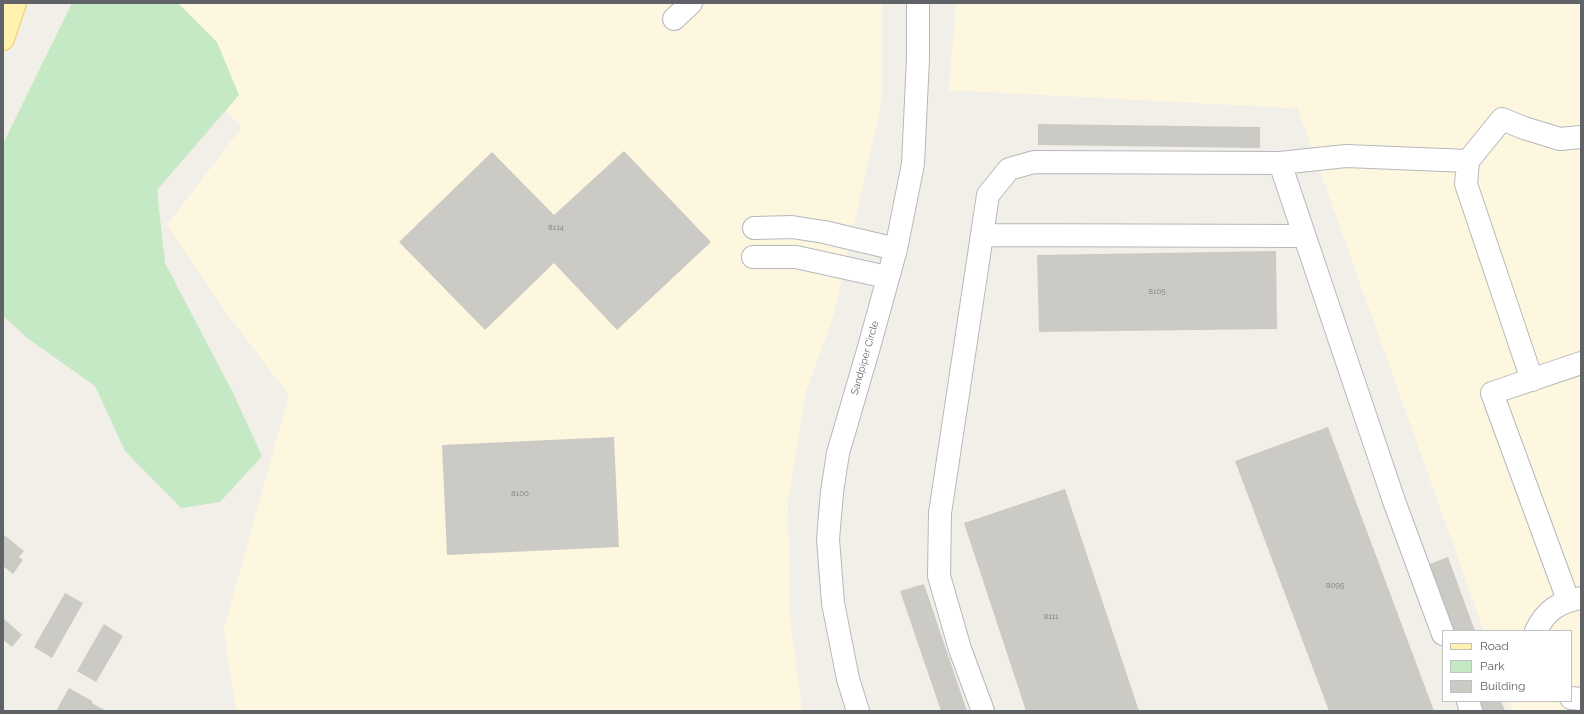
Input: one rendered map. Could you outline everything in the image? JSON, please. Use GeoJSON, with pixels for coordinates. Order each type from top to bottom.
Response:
{"type":"FeatureCollection","features":[{"type":"Feature","properties":{"kind":"main road"},"geometry":{"type":"LineString","coordinates":[[3,39],[15,3]]}},
{"type":"Feature","properties":{"kind":"street"},"geometry":{"type":"LineString","coordinates":[[674,19],[691,3]]}},
{"type":"Feature","properties":{"kind":"street","name":"Sandpiper Circle"},"geometry":{"type":"LineString","coordinates":[[858,711],[848,679],[833,603],[828,539],[832,492],[838,453],[896,249],[913,164],[918,58],[918,3]]}},
{"type":"Feature","properties":{"kind":"street"},"geometry":{"type":"LineString","coordinates":[[1532,380],[1466,184],[1468,161],[1502,118],[1524,128],[1560,139],[1581,137]]}},
{"type":"Feature","properties":{"kind":"street"},"geometry":{"type":"LineString","coordinates":[[983,711],[958,642],[940,576],[940,514],[988,195],[1009,169],[1034,162],[1280,163],[1346,156],[1468,161]]}},
{"type":"Feature","properties":{"kind":"street"},"geometry":{"type":"LineString","coordinates":[[1280,163],[1394,501],[1442,631]]}},
{"type":"Feature","properties":{"kind":"street"},"geometry":{"type":"LineString","coordinates":[[754,228],[804,228],[896,249]]}},
{"type":"Feature","properties":{"kind":"street"},"geometry":{"type":"LineString","coordinates":[[983,235],[1304,236]]}},
{"type":"Feature","properties":{"kind":"street"},"geometry":{"type":"LineString","coordinates":[[753,257],[796,257],[887,277]]}},
{"type":"Feature","properties":{"kind":"street"},"geometry":{"type":"LineString","coordinates":[[1536,630],[1541,621],[1552,608],[1574,599],[1492,393],[1581,363]]}},
{"type":"Feature","properties":{"kind":"shaded area"},"geometry":{"type":"Polygon","coordinates":[[[116,3],[882,3],[882,100],[834,314],[806,391],[788,503],[790,617],[802,711],[236,711],[224,629],[289,395],[228,315],[167,225],[242,127],[116,3]]]}},
{"type":"Feature","properties":{"kind":"shaded area"},"geometry":{"type":"Polygon","coordinates":[[[956,3],[1581,3],[1581,711],[1512,711],[1509,702],[1572,702],[1572,630],[1484,630],[1297,106],[1291,108],[949,90],[956,3]]]}},
{"type":"Feature","properties":{"kind":"green space"},"geometry":{"type":"Polygon","coordinates":[[[72,3],[178,3],[217,42],[239,95],[157,190],[165,263],[233,393],[262,456],[220,502],[181,508],[125,451],[95,386],[30,340],[3,316],[3,144],[72,3]]]}},
{"type":"Feature","properties":{"kind":"building"},"geometry":{"type":"Polygon","coordinates":[[[1038,124],[1260,127],[1260,148],[1038,145],[1038,124]]]}},
{"type":"Feature","properties":{"kind":"building"},"geometry":{"type":"Polygon","coordinates":[[[624,151],[711,242],[617,330],[554,263],[485,330],[399,242],[492,152],[554,215],[624,151]]]}},
{"type":"Feature","properties":{"kind":"building"},"geometry":{"type":"Polygon","coordinates":[[[1276,251],[1277,329],[1039,332],[1037,255],[1276,251]]]}},
{"type":"Feature","properties":{"kind":"building"},"geometry":{"type":"Polygon","coordinates":[[[1328,427],[1434,711],[1329,711],[1235,461],[1328,427]]]}},
{"type":"Feature","properties":{"kind":"building"},"geometry":{"type":"Polygon","coordinates":[[[614,437],[619,547],[447,555],[442,445],[614,437]]]}},
{"type":"Feature","properties":{"kind":"building"},"geometry":{"type":"Polygon","coordinates":[[[1065,489],[1139,711],[1026,711],[964,523],[1065,489]]]}},
{"type":"Feature","properties":{"kind":"building"},"geometry":{"type":"Polygon","coordinates":[[[3,534],[24,551],[19,557],[23,560],[13,574],[3,566],[3,534]]]}},
{"type":"Feature","properties":{"kind":"building"},"geometry":{"type":"Polygon","coordinates":[[[1448,557],[1475,630],[1452,630],[1427,565],[1448,557]]]}},
{"type":"Feature","properties":{"kind":"building"},"geometry":{"type":"Polygon","coordinates":[[[924,584],[967,711],[941,711],[900,591],[924,584]]]}},
{"type":"Feature","properties":{"kind":"building"},"geometry":{"type":"Polygon","coordinates":[[[65,593],[83,603],[52,658],[34,647],[65,593]]]}},
{"type":"Feature","properties":{"kind":"building"},"geometry":{"type":"Polygon","coordinates":[[[3,618],[22,635],[12,647],[3,640],[3,618]]]}},
{"type":"Feature","properties":{"kind":"building"},"geometry":{"type":"Polygon","coordinates":[[[104,624],[123,636],[96,682],[77,671],[104,624]]]}},
{"type":"Feature","properties":{"kind":"building"},"geometry":{"type":"Polygon","coordinates":[[[69,688],[92,701],[92,703],[106,711],[56,711],[69,688]]]}},
{"type":"Feature","properties":{"kind":"building"},"geometry":{"type":"Polygon","coordinates":[[[1478,702],[1501,702],[1505,711],[1481,711],[1478,702]]]}}]}
